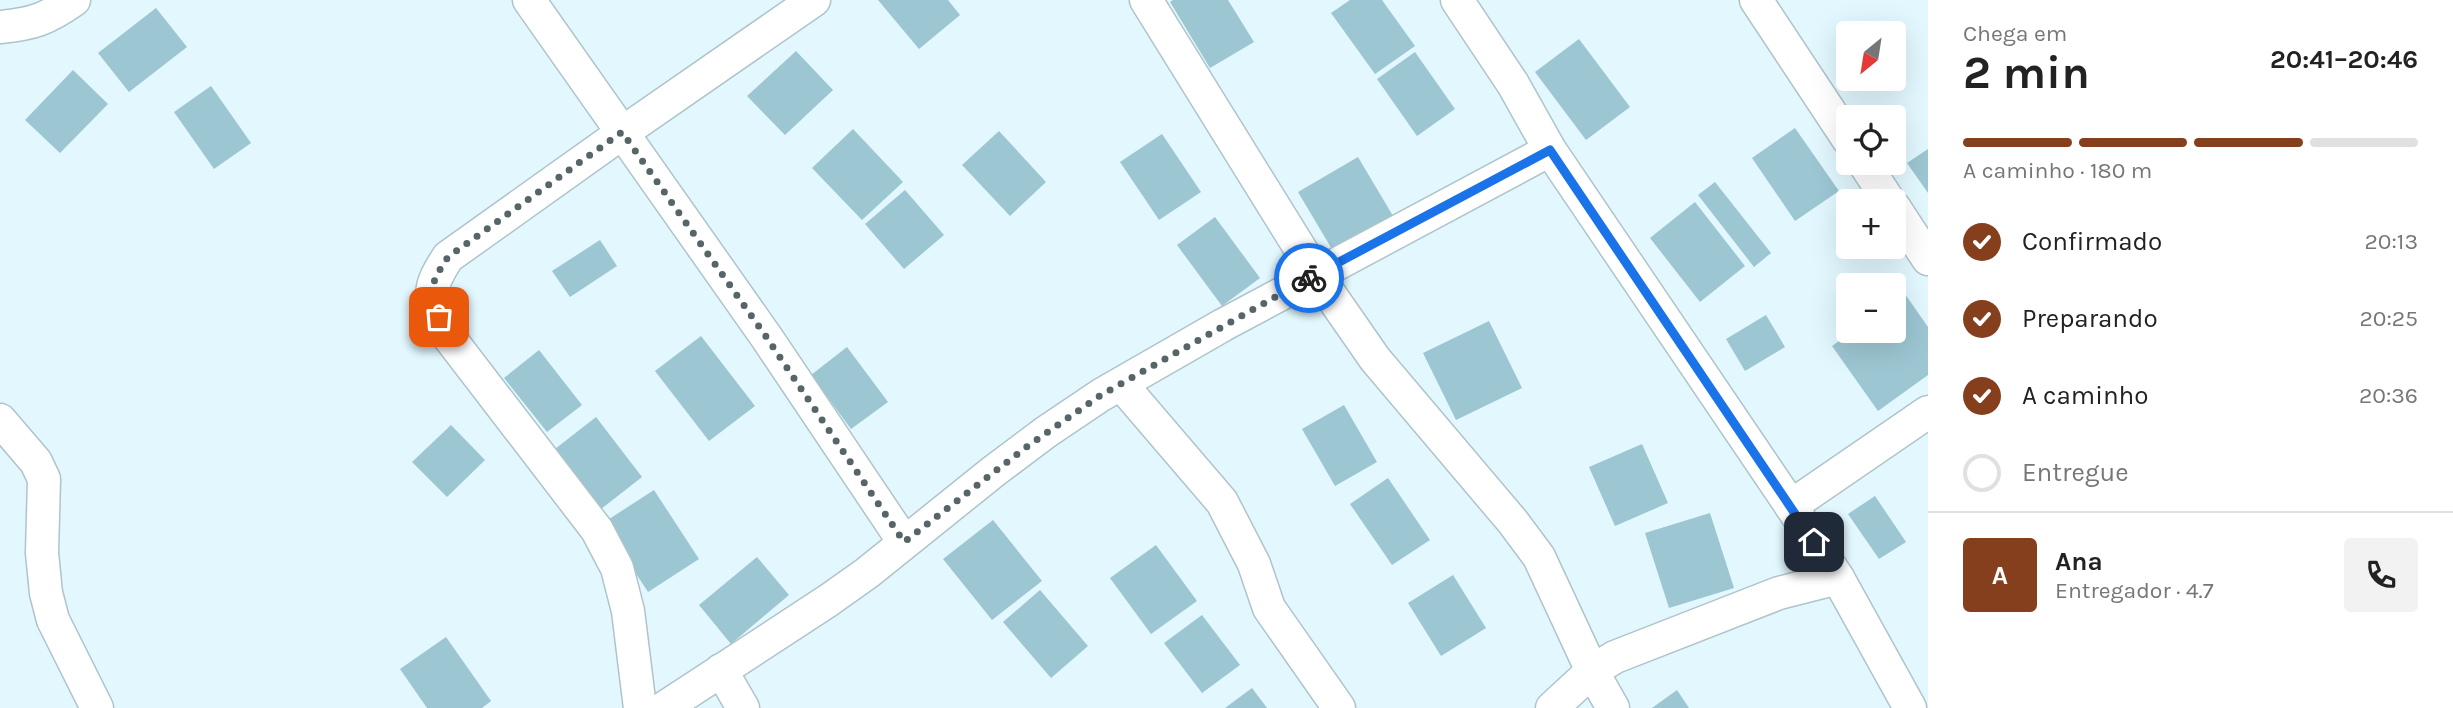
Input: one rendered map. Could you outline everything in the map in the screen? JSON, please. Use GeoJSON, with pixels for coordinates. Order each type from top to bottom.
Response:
{"type":"FeatureCollection","features":[{"type":"Feature","properties":{"kind":"street"},"geometry":{"type":"LineString","coordinates":[[0,27],[28,24],[54,14],[74,0]]}},
{"type":"Feature","properties":{"kind":"street"},"geometry":{"type":"LineString","coordinates":[[529,0],[767,338],[904,542]]}},
{"type":"Feature","properties":{"kind":"street"},"geometry":{"type":"LineString","coordinates":[[640,708],[628,611],[617,568],[597,530],[445,332],[432,303],[432,283],[448,257],[622,132],[814,0]]}},
{"type":"Feature","properties":{"kind":"street"},"geometry":{"type":"LineString","coordinates":[[1146,0],[1316,274],[1375,359],[1514,522],[1539,557],[1592,671],[1613,708]]}},
{"type":"Feature","properties":{"kind":"street"},"geometry":{"type":"LineString","coordinates":[[1457,0],[1513,84],[1550,150],[1838,578],[1910,708]]}},
{"type":"Feature","properties":{"kind":"street"},"geometry":{"type":"LineString","coordinates":[[1756,0],[1836,121]]}},
{"type":"Feature","properties":{"kind":"street"},"geometry":{"type":"LineString","coordinates":[[664,708],[829,600],[1046,432],[1121,384],[1316,274],[1550,150]]}},
{"type":"Feature","properties":{"kind":"street"},"geometry":{"type":"LineString","coordinates":[[1906,225],[1928,259]]}},
{"type":"Feature","properties":{"kind":"street"},"geometry":{"type":"LineString","coordinates":[[1121,384],[1222,502],[1254,564],[1269,608],[1339,708]]}},
{"type":"Feature","properties":{"kind":"street"},"geometry":{"type":"LineString","coordinates":[[1791,506],[1928,412]]}},
{"type":"Feature","properties":{"kind":"street"},"geometry":{"type":"LineString","coordinates":[[0,420],[36,463],[44,479],[42,553],[46,593],[53,620],[97,708]]}},
{"type":"Feature","properties":{"kind":"street"},"geometry":{"type":"LineString","coordinates":[[1552,708],[1592,671],[1615,657],[1779,593],[1838,578]]}},
{"type":"Feature","properties":{"kind":"street"},"geometry":{"type":"LineString","coordinates":[[721,670],[743,708]]}},
{"type":"Feature","properties":{"kind":"building"},"geometry":{"type":"Polygon","coordinates":[[[878,0],[948,0],[960,15],[919,49],[878,0]]]}},
{"type":"Feature","properties":{"kind":"building"},"geometry":{"type":"Polygon","coordinates":[[[1228,0],[1254,42],[1210,68],[1170,2],[1228,0]]]}},
{"type":"Feature","properties":{"kind":"building"},"geometry":{"type":"Polygon","coordinates":[[[1350,0],[1382,0],[1415,46],[1375,74],[1331,13],[1350,0]]]}},
{"type":"Feature","properties":{"kind":"building"},"geometry":{"type":"Polygon","coordinates":[[[156,8],[187,47],[129,92],[98,53],[156,8]]]}},
{"type":"Feature","properties":{"kind":"building"},"geometry":{"type":"Polygon","coordinates":[[[1579,39],[1630,107],[1586,140],[1535,72],[1579,39]]]}},
{"type":"Feature","properties":{"kind":"building"},"geometry":{"type":"Polygon","coordinates":[[[796,51],[833,90],[785,135],[747,96],[796,51]]]}},
{"type":"Feature","properties":{"kind":"building"},"geometry":{"type":"Polygon","coordinates":[[[1415,52],[1455,109],[1417,136],[1377,79],[1415,52]]]}},
{"type":"Feature","properties":{"kind":"building"},"geometry":{"type":"Polygon","coordinates":[[[73,70],[108,104],[60,153],[25,120],[73,70]]]}},
{"type":"Feature","properties":{"kind":"building"},"geometry":{"type":"Polygon","coordinates":[[[211,86],[251,143],[214,169],[174,112],[211,86]]]}},
{"type":"Feature","properties":{"kind":"building"},"geometry":{"type":"Polygon","coordinates":[[[1795,128],[1838,189],[1836,193],[1795,221],[1752,158],[1795,128]]]}},
{"type":"Feature","properties":{"kind":"building"},"geometry":{"type":"Polygon","coordinates":[[[853,129],[903,182],[862,220],[812,168],[853,129]]]}},
{"type":"Feature","properties":{"kind":"building"},"geometry":{"type":"Polygon","coordinates":[[[999,131],[1046,182],[1010,216],[962,165],[999,131]]]}},
{"type":"Feature","properties":{"kind":"building"},"geometry":{"type":"Polygon","coordinates":[[[1162,134],[1201,192],[1159,220],[1120,162],[1162,134]]]}},
{"type":"Feature","properties":{"kind":"building"},"geometry":{"type":"Polygon","coordinates":[[[1928,149],[1928,193],[1907,163],[1928,149]]]}},
{"type":"Feature","properties":{"kind":"building"},"geometry":{"type":"Polygon","coordinates":[[[1358,157],[1393,216],[1333,251],[1298,192],[1358,157]]]}},
{"type":"Feature","properties":{"kind":"building"},"geometry":{"type":"Polygon","coordinates":[[[1715,182],[1771,253],[1754,267],[1698,195],[1715,182]]]}},
{"type":"Feature","properties":{"kind":"building"},"geometry":{"type":"Polygon","coordinates":[[[905,190],[944,235],[904,269],[865,224],[905,190]]]}},
{"type":"Feature","properties":{"kind":"building"},"geometry":{"type":"Polygon","coordinates":[[[1695,202],[1745,266],[1700,302],[1650,238],[1695,202]]]}},
{"type":"Feature","properties":{"kind":"building"},"geometry":{"type":"Polygon","coordinates":[[[1215,217],[1260,278],[1222,306],[1177,245],[1215,217]]]}},
{"type":"Feature","properties":{"kind":"building"},"geometry":{"type":"Polygon","coordinates":[[[600,240],[617,266],[570,297],[552,271],[600,240]]]}},
{"type":"Feature","properties":{"kind":"building"},"geometry":{"type":"Polygon","coordinates":[[[1906,295],[1928,327],[1928,375],[1878,411],[1832,346],[1836,343],[1906,343],[1906,295]]]}},
{"type":"Feature","properties":{"kind":"building"},"geometry":{"type":"Polygon","coordinates":[[[1766,315],[1785,347],[1745,371],[1726,339],[1766,315]]]}},
{"type":"Feature","properties":{"kind":"building"},"geometry":{"type":"Polygon","coordinates":[[[1489,321],[1522,388],[1456,420],[1423,353],[1489,321]]]}},
{"type":"Feature","properties":{"kind":"building"},"geometry":{"type":"Polygon","coordinates":[[[701,336],[755,406],[709,441],[655,371],[701,336]]]}},
{"type":"Feature","properties":{"kind":"building"},"geometry":{"type":"Polygon","coordinates":[[[847,347],[888,402],[851,429],[811,375],[847,347]]]}},
{"type":"Feature","properties":{"kind":"building"},"geometry":{"type":"Polygon","coordinates":[[[539,350],[582,405],[547,432],[504,378],[539,350]]]}},
{"type":"Feature","properties":{"kind":"building"},"geometry":{"type":"Polygon","coordinates":[[[1344,405],[1377,462],[1335,486],[1302,429],[1344,405]]]}},
{"type":"Feature","properties":{"kind":"building"},"geometry":{"type":"Polygon","coordinates":[[[596,417],[642,477],[601,509],[555,449],[596,417]]]}},
{"type":"Feature","properties":{"kind":"building"},"geometry":{"type":"Polygon","coordinates":[[[451,425],[485,460],[447,497],[412,462],[451,425]]]}},
{"type":"Feature","properties":{"kind":"building"},"geometry":{"type":"Polygon","coordinates":[[[1642,444],[1668,503],[1615,526],[1589,467],[1642,444]]]}},
{"type":"Feature","properties":{"kind":"building"},"geometry":{"type":"Polygon","coordinates":[[[1388,478],[1430,540],[1392,565],[1350,504],[1388,478]]]}},
{"type":"Feature","properties":{"kind":"building"},"geometry":{"type":"Polygon","coordinates":[[[654,490],[699,559],[648,592],[603,523],[654,490]]]}},
{"type":"Feature","properties":{"kind":"building"},"geometry":{"type":"Polygon","coordinates":[[[1875,496],[1906,542],[1879,559],[1848,514],[1875,496]]]}},
{"type":"Feature","properties":{"kind":"building"},"geometry":{"type":"Polygon","coordinates":[[[1710,513],[1734,588],[1669,608],[1645,533],[1710,513]]]}},
{"type":"Feature","properties":{"kind":"building"},"geometry":{"type":"Polygon","coordinates":[[[993,520],[1042,581],[992,620],[943,559],[993,520]]]}},
{"type":"Feature","properties":{"kind":"building"},"geometry":{"type":"Polygon","coordinates":[[[1156,545],[1197,601],[1151,634],[1110,578],[1156,545]]]}},
{"type":"Feature","properties":{"kind":"building"},"geometry":{"type":"Polygon","coordinates":[[[757,557],[789,595],[731,644],[699,605],[757,557]]]}},
{"type":"Feature","properties":{"kind":"building"},"geometry":{"type":"Polygon","coordinates":[[[1453,575],[1486,628],[1441,656],[1408,603],[1453,575]]]}},
{"type":"Feature","properties":{"kind":"building"},"geometry":{"type":"Polygon","coordinates":[[[1040,590],[1088,646],[1051,678],[1003,622],[1040,590]]]}},
{"type":"Feature","properties":{"kind":"building"},"geometry":{"type":"Polygon","coordinates":[[[1202,615],[1240,665],[1202,693],[1164,643],[1202,615]]]}},
{"type":"Feature","properties":{"kind":"building"},"geometry":{"type":"Polygon","coordinates":[[[446,637],[491,701],[482,708],[427,708],[400,669],[446,637]]]}},
{"type":"Feature","properties":{"kind":"building"},"geometry":{"type":"Polygon","coordinates":[[[1252,688],[1267,708],[1225,708],[1252,688]]]}},
{"type":"Feature","properties":{"kind":"building"},"geometry":{"type":"Polygon","coordinates":[[[1677,690],[1689,708],[1652,708],[1677,690]]]}},
{"type":"Feature","properties":{"kind":"way so far"},"geometry":{"type":"LineString","coordinates":[[439,317],[432,303],[432,283],[448,257],[622,132],[767,338],[904,542],[1046,432],[1101,395],[1309,278]]}},
{"type":"Feature","properties":{"kind":"route"},"geometry":{"type":"LineString","coordinates":[[1309,278],[1550,150],[1814,542]]}}]}
